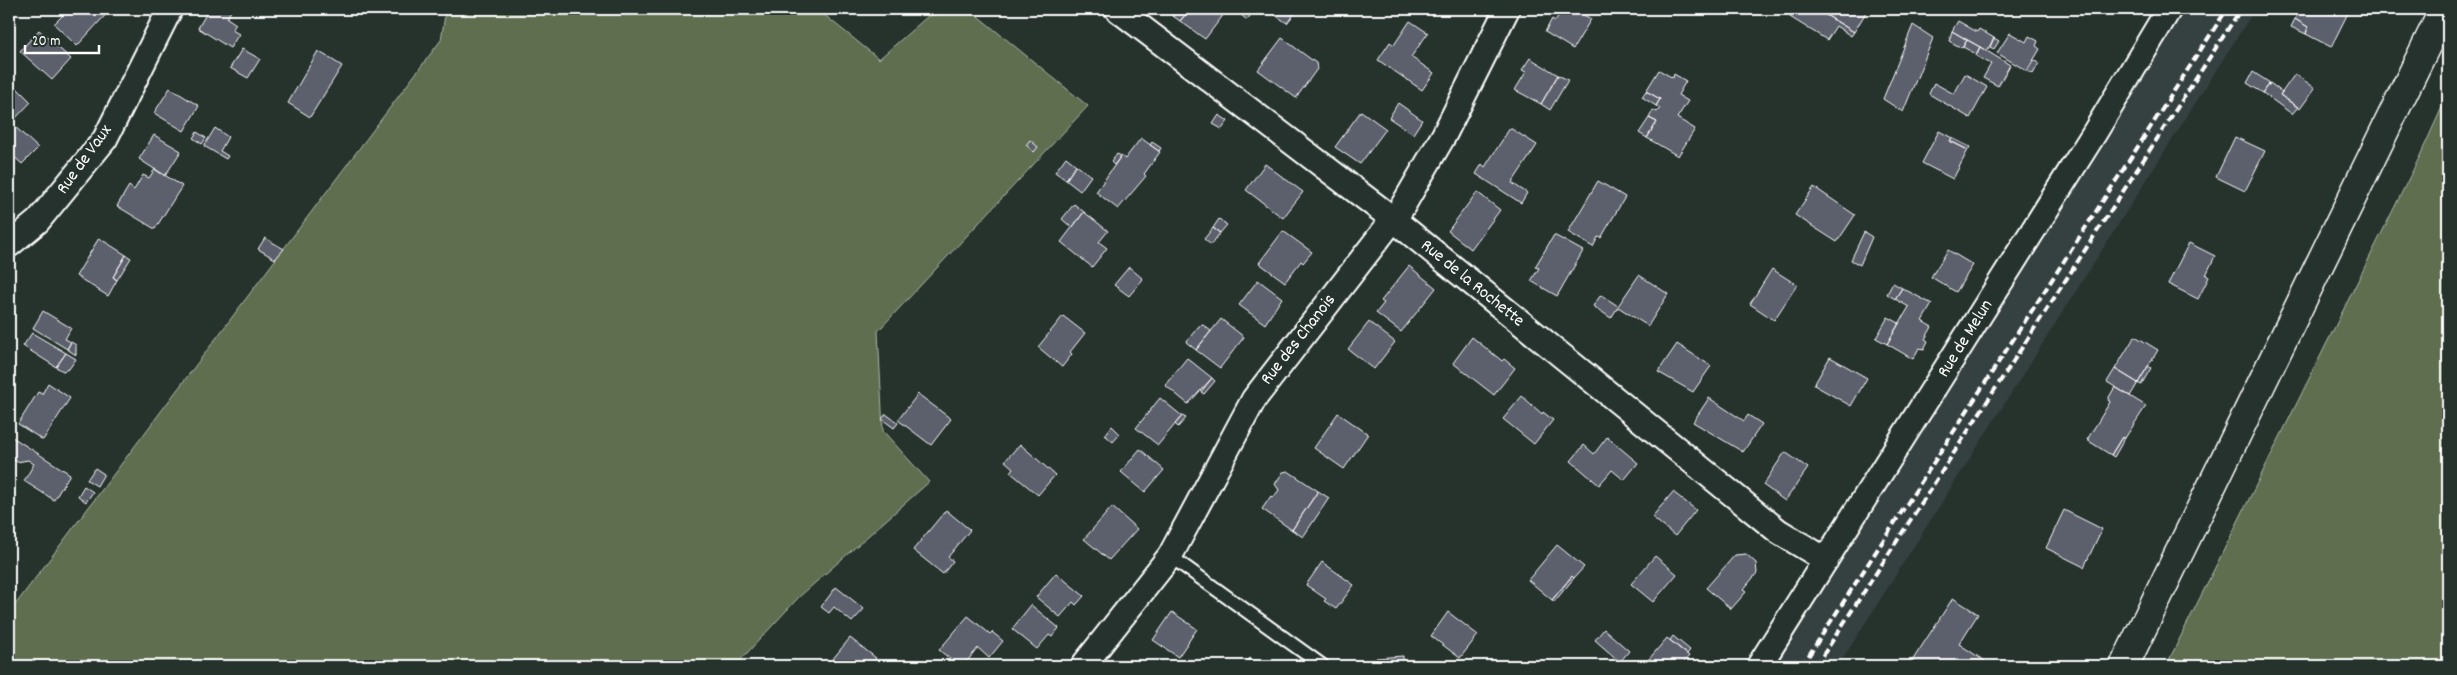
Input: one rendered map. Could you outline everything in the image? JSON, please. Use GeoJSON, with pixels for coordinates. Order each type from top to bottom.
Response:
{"type":"FeatureCollection","features":[{"type":"Feature","properties":{"kind":"main road"},"geometry":{"type":"LineString","coordinates":[[2124,666],[2444,9]]}},
{"type":"Feature","properties":{"kind":"street","name":"Rue de Vaux"},"geometry":{"type":"LineString","coordinates":[[9,245],[38,221],[105,140],[170,9]]}},
{"type":"Feature","properties":{"kind":"street","name":"Rue de la Rochette"},"geometry":{"type":"LineString","coordinates":[[1117,9],[1393,219],[1778,532],[1826,560]]}},
{"type":"Feature","properties":{"kind":"street","name":"Rue des Chanois"},"geometry":{"type":"LineString","coordinates":[[1083,666],[1170,556],[1254,399],[1393,219],[1444,134],[1507,9]]}},
{"type":"Feature","properties":{"kind":"street","name":"Rue de Melun"},"geometry":{"type":"LineString","coordinates":[[1759,666],[2096,132],[2169,9]]}},
{"type":"Feature","properties":{"kind":"lane"},"geometry":{"type":"LineString","coordinates":[[1170,556],[1323,666]]}},
{"type":"Feature","properties":{"kind":"shaded area"},"geometry":{"type":"Polygon","coordinates":[[[2183,9],[2255,9],[1838,666],[1774,666],[2183,9]]]}},
{"type":"Feature","properties":{"kind":"green space"},"geometry":{"type":"Polygon","coordinates":[[[446,9],[817,9],[879,59],[928,16],[969,9],[1088,106],[878,331],[883,431],[929,482],[799,597],[735,666],[9,666],[9,613],[441,40],[446,9]]]}},
{"type":"Feature","properties":{"kind":"green space"},"geometry":{"type":"Polygon","coordinates":[[[2448,94],[2448,666],[2166,666],[2419,158],[2448,94]]]}},
{"type":"Feature","properties":{"kind":"building"},"geometry":{"type":"Polygon","coordinates":[[[69,9],[110,10],[77,46],[54,24],[69,9]]]}},
{"type":"Feature","properties":{"kind":"building"},"geometry":{"type":"Polygon","coordinates":[[[209,9],[228,9],[231,11],[227,18],[236,24],[232,30],[239,34],[230,48],[198,28],[209,9]]]}},
{"type":"Feature","properties":{"kind":"building"},"geometry":{"type":"Polygon","coordinates":[[[1163,9],[1190,9],[1180,21],[1163,9]]]}},
{"type":"Feature","properties":{"kind":"building"},"geometry":{"type":"Polygon","coordinates":[[[1190,9],[1217,9],[1224,14],[1205,39],[1180,21],[1190,9]]]}},
{"type":"Feature","properties":{"kind":"building"},"geometry":{"type":"Polygon","coordinates":[[[1243,9],[1255,9],[1247,20],[1240,14],[1243,9]]]}},
{"type":"Feature","properties":{"kind":"building"},"geometry":{"type":"Polygon","coordinates":[[[1266,9],[1298,9],[1287,23],[1266,9]]]}},
{"type":"Feature","properties":{"kind":"building"},"geometry":{"type":"Polygon","coordinates":[[[1563,9],[1573,9],[1591,19],[1573,49],[1545,32],[1552,19],[1555,21],[1563,9]]]}},
{"type":"Feature","properties":{"kind":"building"},"geometry":{"type":"Polygon","coordinates":[[[1795,9],[1816,9],[1854,32],[1851,36],[1836,26],[1827,40],[1790,17],[1795,9]]]}},
{"type":"Feature","properties":{"kind":"building"},"geometry":{"type":"Polygon","coordinates":[[[1816,9],[1868,9],[1854,32],[1816,9]]]}},
{"type":"Feature","properties":{"kind":"building"},"geometry":{"type":"Polygon","coordinates":[[[2300,9],[2350,9],[2331,47],[2306,34],[2308,27],[2295,19],[2300,9]]]}},
{"type":"Feature","properties":{"kind":"building"},"geometry":{"type":"Polygon","coordinates":[[[2295,19],[2308,27],[2306,34],[2291,27],[2295,19]]]}},
{"type":"Feature","properties":{"kind":"building"},"geometry":{"type":"Polygon","coordinates":[[[1410,21],[1428,33],[1411,57],[1434,73],[1422,90],[1378,60],[1390,42],[1394,45],[1410,21]]]}},
{"type":"Feature","properties":{"kind":"building"},"geometry":{"type":"Polygon","coordinates":[[[1958,21],[1977,32],[1979,29],[1994,38],[1987,51],[1952,31],[1958,21]]]}},
{"type":"Feature","properties":{"kind":"building"},"geometry":{"type":"Polygon","coordinates":[[[1913,25],[1933,38],[1903,112],[1883,99],[1913,25]]]}},
{"type":"Feature","properties":{"kind":"building"},"geometry":{"type":"Polygon","coordinates":[[[39,30],[71,59],[52,80],[20,51],[39,30]]]}},
{"type":"Feature","properties":{"kind":"building"},"geometry":{"type":"Polygon","coordinates":[[[1952,31],[1967,40],[1962,48],[1949,41],[1952,31]]]}},
{"type":"Feature","properties":{"kind":"building"},"geometry":{"type":"Polygon","coordinates":[[[2010,33],[2026,42],[2029,36],[2038,41],[2036,46],[2040,49],[2027,71],[1997,53],[2010,33]]]}},
{"type":"Feature","properties":{"kind":"building"},"geometry":{"type":"Polygon","coordinates":[[[1282,38],[1316,63],[1317,69],[1296,98],[1258,70],[1282,38]]]}},
{"type":"Feature","properties":{"kind":"building"},"geometry":{"type":"Polygon","coordinates":[[[1994,38],[1999,41],[1994,49],[1990,47],[1994,38]]]}},
{"type":"Feature","properties":{"kind":"building"},"geometry":{"type":"Polygon","coordinates":[[[1967,40],[1980,47],[1976,54],[1963,47],[1967,40]]]}},
{"type":"Feature","properties":{"kind":"building"},"geometry":{"type":"Polygon","coordinates":[[[1980,47],[2010,65],[1998,86],[1983,78],[1991,64],[1976,56],[1980,47]]]}},
{"type":"Feature","properties":{"kind":"building"},"geometry":{"type":"Polygon","coordinates":[[[242,49],[260,59],[248,78],[230,68],[242,49]]]}},
{"type":"Feature","properties":{"kind":"building"},"geometry":{"type":"Polygon","coordinates":[[[318,51],[342,66],[310,117],[288,103],[318,51]]]}},
{"type":"Feature","properties":{"kind":"building"},"geometry":{"type":"Polygon","coordinates":[[[1530,58],[1558,75],[1541,104],[1515,90],[1526,72],[1522,70],[1530,58]]]}},
{"type":"Feature","properties":{"kind":"building"},"geometry":{"type":"Polygon","coordinates":[[[2034,60],[2039,63],[2033,74],[2027,71],[2034,60]]]}},
{"type":"Feature","properties":{"kind":"building"},"geometry":{"type":"Polygon","coordinates":[[[1659,70],[1673,78],[1674,74],[1686,81],[1678,95],[1688,101],[1677,118],[1695,129],[1678,156],[1647,138],[1657,122],[1649,118],[1653,110],[1657,112],[1660,108],[1656,106],[1660,99],[1646,91],[1659,70]]]}},
{"type":"Feature","properties":{"kind":"building"},"geometry":{"type":"Polygon","coordinates":[[[2253,72],[2270,83],[2263,93],[2247,83],[2253,72]]]}},
{"type":"Feature","properties":{"kind":"building"},"geometry":{"type":"Polygon","coordinates":[[[1965,74],[1987,87],[1970,118],[1929,94],[1934,83],[1954,94],[1965,74]]]}},
{"type":"Feature","properties":{"kind":"building"},"geometry":{"type":"Polygon","coordinates":[[[2295,74],[2315,88],[2300,109],[2280,95],[2295,74]]]}},
{"type":"Feature","properties":{"kind":"building"},"geometry":{"type":"Polygon","coordinates":[[[1558,75],[1568,80],[1550,110],[1541,104],[1558,75]]]}},
{"type":"Feature","properties":{"kind":"building"},"geometry":{"type":"Polygon","coordinates":[[[12,83],[31,102],[11,123],[38,148],[22,164],[9,152],[9,87],[12,83]]]}},
{"type":"Feature","properties":{"kind":"building"},"geometry":{"type":"Polygon","coordinates":[[[2270,83],[2282,92],[2280,95],[2298,107],[2292,114],[2263,93],[2270,83]]]}},
{"type":"Feature","properties":{"kind":"building"},"geometry":{"type":"Polygon","coordinates":[[[170,88],[199,106],[184,131],[154,113],[170,88]]]}},
{"type":"Feature","properties":{"kind":"building"},"geometry":{"type":"Polygon","coordinates":[[[1646,91],[1660,99],[1656,106],[1642,97],[1646,91]]]}},
{"type":"Feature","properties":{"kind":"building"},"geometry":{"type":"Polygon","coordinates":[[[1398,103],[1422,120],[1413,134],[1389,118],[1398,103]]]}},
{"type":"Feature","properties":{"kind":"building"},"geometry":{"type":"Polygon","coordinates":[[[1361,111],[1386,129],[1360,164],[1335,147],[1361,111]]]}},
{"type":"Feature","properties":{"kind":"building"},"geometry":{"type":"Polygon","coordinates":[[[1219,115],[1228,121],[1222,129],[1213,124],[1219,115]]]}},
{"type":"Feature","properties":{"kind":"building"},"geometry":{"type":"Polygon","coordinates":[[[1649,118],[1657,122],[1647,138],[1639,133],[1649,118]]]}},
{"type":"Feature","properties":{"kind":"building"},"geometry":{"type":"Polygon","coordinates":[[[215,128],[228,137],[220,151],[228,156],[226,159],[204,146],[215,128]]]}},
{"type":"Feature","properties":{"kind":"building"},"geometry":{"type":"Polygon","coordinates":[[[1510,128],[1537,145],[1512,183],[1527,193],[1521,203],[1476,174],[1482,164],[1485,167],[1510,128]]]}},
{"type":"Feature","properties":{"kind":"building"},"geometry":{"type":"Polygon","coordinates":[[[1939,131],[1952,138],[1950,141],[1968,150],[1953,179],[1922,163],[1939,131]]]}},
{"type":"Feature","properties":{"kind":"building"},"geometry":{"type":"Polygon","coordinates":[[[197,132],[206,138],[202,144],[193,138],[197,132]]]}},
{"type":"Feature","properties":{"kind":"building"},"geometry":{"type":"Polygon","coordinates":[[[154,135],[181,151],[165,176],[139,159],[154,135]]]}},
{"type":"Feature","properties":{"kind":"building"},"geometry":{"type":"Polygon","coordinates":[[[2235,137],[2265,151],[2245,191],[2216,177],[2235,137]]]}},
{"type":"Feature","properties":{"kind":"building"},"geometry":{"type":"Polygon","coordinates":[[[1141,138],[1160,152],[1144,174],[1146,176],[1118,209],[1096,192],[1121,156],[1125,159],[1141,138]]]}},
{"type":"Feature","properties":{"kind":"building"},"geometry":{"type":"Polygon","coordinates":[[[1952,138],[1970,147],[1968,150],[1950,141],[1952,138]]]}},
{"type":"Feature","properties":{"kind":"building"},"geometry":{"type":"Polygon","coordinates":[[[1030,140],[1038,147],[1034,152],[1026,145],[1030,140]]]}},
{"type":"Feature","properties":{"kind":"building"},"geometry":{"type":"Polygon","coordinates":[[[1152,142],[1161,148],[1159,151],[1150,145],[1152,142]]]}},
{"type":"Feature","properties":{"kind":"building"},"geometry":{"type":"Polygon","coordinates":[[[1117,154],[1121,156],[1114,165],[1111,162],[1117,154]]]}},
{"type":"Feature","properties":{"kind":"building"},"geometry":{"type":"Polygon","coordinates":[[[1066,157],[1076,165],[1066,180],[1055,172],[1066,157]]]}},
{"type":"Feature","properties":{"kind":"building"},"geometry":{"type":"Polygon","coordinates":[[[1265,164],[1303,192],[1283,218],[1246,190],[1265,164]]]}},
{"type":"Feature","properties":{"kind":"building"},"geometry":{"type":"Polygon","coordinates":[[[1076,165],[1091,176],[1080,191],[1066,180],[1076,165]]]}},
{"type":"Feature","properties":{"kind":"building"},"geometry":{"type":"Polygon","coordinates":[[[155,169],[182,186],[155,229],[117,206],[129,186],[134,190],[143,175],[149,178],[155,169]]]}},
{"type":"Feature","properties":{"kind":"building"},"geometry":{"type":"Polygon","coordinates":[[[1598,181],[1625,197],[1601,238],[1598,237],[1593,247],[1568,232],[1598,181]]]}},
{"type":"Feature","properties":{"kind":"building"},"geometry":{"type":"Polygon","coordinates":[[[1814,187],[1855,215],[1837,242],[1795,215],[1814,187]]]}},
{"type":"Feature","properties":{"kind":"building"},"geometry":{"type":"Polygon","coordinates":[[[1477,192],[1500,210],[1471,249],[1448,231],[1477,192]]]}},
{"type":"Feature","properties":{"kind":"building"},"geometry":{"type":"Polygon","coordinates":[[[1074,204],[1084,212],[1072,228],[1062,219],[1074,204]]]}},
{"type":"Feature","properties":{"kind":"building"},"geometry":{"type":"Polygon","coordinates":[[[1084,212],[1108,231],[1099,242],[1107,248],[1092,267],[1061,242],[1084,212]]]}},
{"type":"Feature","properties":{"kind":"building"},"geometry":{"type":"Polygon","coordinates":[[[1219,219],[1227,225],[1220,233],[1213,228],[1219,219]]]}},
{"type":"Feature","properties":{"kind":"building"},"geometry":{"type":"Polygon","coordinates":[[[1213,228],[1220,233],[1211,245],[1204,239],[1213,228]]]}},
{"type":"Feature","properties":{"kind":"building"},"geometry":{"type":"Polygon","coordinates":[[[1283,231],[1312,252],[1303,263],[1301,261],[1285,282],[1259,263],[1283,231]]]}},
{"type":"Feature","properties":{"kind":"building"},"geometry":{"type":"Polygon","coordinates":[[[1864,232],[1872,237],[1860,265],[1851,260],[1864,232]]]}},
{"type":"Feature","properties":{"kind":"building"},"geometry":{"type":"Polygon","coordinates":[[[1554,235],[1583,251],[1557,296],[1531,281],[1539,268],[1535,267],[1554,235]]]}},
{"type":"Feature","properties":{"kind":"building"},"geometry":{"type":"Polygon","coordinates":[[[99,238],[126,255],[113,277],[117,280],[108,296],[76,276],[99,238]]]}},
{"type":"Feature","properties":{"kind":"building"},"geometry":{"type":"Polygon","coordinates":[[[265,238],[284,249],[275,259],[258,249],[265,238]]]}},
{"type":"Feature","properties":{"kind":"building"},"geometry":{"type":"Polygon","coordinates":[[[2189,243],[2215,256],[2206,275],[2209,277],[2198,299],[2168,284],[2189,243]]]}},
{"type":"Feature","properties":{"kind":"building"},"geometry":{"type":"Polygon","coordinates":[[[1948,250],[1973,265],[1956,292],[1931,277],[1948,250]]]}},
{"type":"Feature","properties":{"kind":"building"},"geometry":{"type":"Polygon","coordinates":[[[126,255],[131,258],[117,280],[113,277],[126,255]]]}},
{"type":"Feature","properties":{"kind":"building"},"geometry":{"type":"Polygon","coordinates":[[[1409,266],[1436,288],[1401,332],[1376,313],[1384,303],[1381,301],[1409,266]]]}},
{"type":"Feature","properties":{"kind":"building"},"geometry":{"type":"Polygon","coordinates":[[[1129,267],[1143,279],[1129,296],[1114,285],[1129,267]]]}},
{"type":"Feature","properties":{"kind":"building"},"geometry":{"type":"Polygon","coordinates":[[[1772,269],[1797,285],[1774,320],[1750,304],[1772,269]]]}},
{"type":"Feature","properties":{"kind":"building"},"geometry":{"type":"Polygon","coordinates":[[[1639,275],[1668,294],[1648,326],[1618,307],[1611,318],[1593,306],[1601,295],[1618,306],[1639,275]]]}},
{"type":"Feature","properties":{"kind":"building"},"geometry":{"type":"Polygon","coordinates":[[[1258,280],[1282,298],[1265,324],[1239,305],[1258,280]]]}},
{"type":"Feature","properties":{"kind":"building"},"geometry":{"type":"Polygon","coordinates":[[[1893,283],[1902,288],[1895,299],[1887,294],[1893,283]]]}},
{"type":"Feature","properties":{"kind":"building"},"geometry":{"type":"Polygon","coordinates":[[[1902,288],[1932,304],[1922,321],[1932,327],[1925,339],[1928,341],[1924,349],[1919,348],[1913,359],[1887,344],[1909,307],[1895,299],[1902,288]]]}},
{"type":"Feature","properties":{"kind":"building"},"geometry":{"type":"Polygon","coordinates":[[[43,311],[71,328],[65,339],[71,342],[67,349],[33,328],[43,311]]]}},
{"type":"Feature","properties":{"kind":"building"},"geometry":{"type":"Polygon","coordinates":[[[1063,316],[1085,333],[1070,352],[1072,354],[1062,367],[1038,347],[1063,316]]]}},
{"type":"Feature","properties":{"kind":"building"},"geometry":{"type":"Polygon","coordinates":[[[1888,317],[1899,323],[1887,344],[1876,338],[1888,317]]]}},
{"type":"Feature","properties":{"kind":"building"},"geometry":{"type":"Polygon","coordinates":[[[1221,319],[1244,337],[1220,368],[1196,350],[1221,319]]]}},
{"type":"Feature","properties":{"kind":"building"},"geometry":{"type":"Polygon","coordinates":[[[1369,322],[1395,342],[1374,369],[1348,349],[1369,322]]]}},
{"type":"Feature","properties":{"kind":"building"},"geometry":{"type":"Polygon","coordinates":[[[1203,325],[1211,331],[1196,350],[1186,342],[1199,326],[1203,325]]]}},
{"type":"Feature","properties":{"kind":"building"},"geometry":{"type":"Polygon","coordinates":[[[32,333],[66,353],[56,367],[23,346],[32,333]]]}},
{"type":"Feature","properties":{"kind":"building"},"geometry":{"type":"Polygon","coordinates":[[[2135,336],[2158,350],[2138,383],[2115,369],[2135,336]]]}},
{"type":"Feature","properties":{"kind":"building"},"geometry":{"type":"Polygon","coordinates":[[[1472,337],[1502,361],[1504,359],[1515,368],[1494,395],[1453,363],[1472,337]]]}},
{"type":"Feature","properties":{"kind":"building"},"geometry":{"type":"Polygon","coordinates":[[[71,342],[76,345],[76,355],[67,349],[71,342]]]}},
{"type":"Feature","properties":{"kind":"building"},"geometry":{"type":"Polygon","coordinates":[[[1677,344],[1711,366],[1693,392],[1658,372],[1677,344]]]}},
{"type":"Feature","properties":{"kind":"building"},"geometry":{"type":"Polygon","coordinates":[[[66,353],[76,359],[69,369],[63,371],[56,367],[66,353]]]}},
{"type":"Feature","properties":{"kind":"building"},"geometry":{"type":"Polygon","coordinates":[[[1830,357],[1867,378],[1851,406],[1814,385],[1830,357]]]}},
{"type":"Feature","properties":{"kind":"building"},"geometry":{"type":"Polygon","coordinates":[[[1187,358],[1212,378],[1188,404],[1165,385],[1187,358]]]}},
{"type":"Feature","properties":{"kind":"building"},"geometry":{"type":"Polygon","coordinates":[[[2148,366],[2151,368],[2141,385],[2138,383],[2148,366]]]}},
{"type":"Feature","properties":{"kind":"building"},"geometry":{"type":"Polygon","coordinates":[[[2115,369],[2138,383],[2130,396],[2107,382],[2115,369]]]}},
{"type":"Feature","properties":{"kind":"building"},"geometry":{"type":"Polygon","coordinates":[[[1212,378],[1215,381],[1204,394],[1201,392],[1212,378]]]}},
{"type":"Feature","properties":{"kind":"building"},"geometry":{"type":"Polygon","coordinates":[[[48,383],[70,398],[43,440],[18,424],[38,392],[42,394],[48,383]]]}},
{"type":"Feature","properties":{"kind":"building"},"geometry":{"type":"Polygon","coordinates":[[[2115,387],[2146,406],[2125,438],[2122,437],[2111,455],[2087,440],[2110,402],[2108,399],[2115,387]]]}},
{"type":"Feature","properties":{"kind":"building"},"geometry":{"type":"Polygon","coordinates":[[[918,394],[951,419],[931,445],[898,420],[918,394]]]}},
{"type":"Feature","properties":{"kind":"building"},"geometry":{"type":"Polygon","coordinates":[[[1522,396],[1542,414],[1543,412],[1553,420],[1534,444],[1503,419],[1522,396]]]}},
{"type":"Feature","properties":{"kind":"building"},"geometry":{"type":"Polygon","coordinates":[[[1160,398],[1182,416],[1158,445],[1136,428],[1160,398]]]}},
{"type":"Feature","properties":{"kind":"building"},"geometry":{"type":"Polygon","coordinates":[[[1709,398],[1744,421],[1748,415],[1762,424],[1743,452],[1693,422],[1709,398]]]}},
{"type":"Feature","properties":{"kind":"building"},"geometry":{"type":"Polygon","coordinates":[[[1338,413],[1368,434],[1344,469],[1314,448],[1338,413]]]}},
{"type":"Feature","properties":{"kind":"building"},"geometry":{"type":"Polygon","coordinates":[[[886,414],[898,423],[894,428],[882,419],[886,414]]]}},
{"type":"Feature","properties":{"kind":"building"},"geometry":{"type":"Polygon","coordinates":[[[1182,416],[1186,418],[1178,427],[1175,424],[1182,416]]]}},
{"type":"Feature","properties":{"kind":"building"},"geometry":{"type":"Polygon","coordinates":[[[1112,426],[1120,434],[1113,442],[1105,435],[1112,426]]]}},
{"type":"Feature","properties":{"kind":"building"},"geometry":{"type":"Polygon","coordinates":[[[9,435],[70,474],[54,500],[24,481],[34,464],[28,460],[17,462],[9,457],[9,435]]]}},
{"type":"Feature","properties":{"kind":"building"},"geometry":{"type":"Polygon","coordinates":[[[1607,437],[1638,463],[1624,480],[1612,470],[1599,485],[1571,461],[1584,445],[1594,454],[1607,437]]]}},
{"type":"Feature","properties":{"kind":"building"},"geometry":{"type":"Polygon","coordinates":[[[2122,437],[2125,438],[2114,457],[2111,455],[2122,437]]]}},
{"type":"Feature","properties":{"kind":"building"},"geometry":{"type":"Polygon","coordinates":[[[1020,444],[1055,475],[1038,495],[1010,472],[1013,468],[1005,461],[1020,444]]]}},
{"type":"Feature","properties":{"kind":"building"},"geometry":{"type":"Polygon","coordinates":[[[1140,449],[1164,470],[1145,492],[1121,472],[1140,449]]]}},
{"type":"Feature","properties":{"kind":"building"},"geometry":{"type":"Polygon","coordinates":[[[1785,452],[1808,468],[1785,501],[1763,485],[1785,452]]]}},
{"type":"Feature","properties":{"kind":"building"},"geometry":{"type":"Polygon","coordinates":[[[95,468],[104,474],[97,486],[87,480],[95,468]]]}},
{"type":"Feature","properties":{"kind":"building"},"geometry":{"type":"Polygon","coordinates":[[[1288,471],[1318,491],[1292,530],[1262,509],[1271,496],[1273,498],[1279,490],[1275,484],[1283,472],[1288,471]]]}},
{"type":"Feature","properties":{"kind":"building"},"geometry":{"type":"Polygon","coordinates":[[[84,486],[93,492],[86,502],[78,496],[84,486]]]}},
{"type":"Feature","properties":{"kind":"building"},"geometry":{"type":"Polygon","coordinates":[[[1318,491],[1329,498],[1303,537],[1292,530],[1318,491]]]}},
{"type":"Feature","properties":{"kind":"building"},"geometry":{"type":"Polygon","coordinates":[[[1673,492],[1696,510],[1675,536],[1652,517],[1673,492]]]}},
{"type":"Feature","properties":{"kind":"building"},"geometry":{"type":"Polygon","coordinates":[[[1112,507],[1137,529],[1109,560],[1084,539],[1112,507]]]}},
{"type":"Feature","properties":{"kind":"building"},"geometry":{"type":"Polygon","coordinates":[[[946,510],[970,530],[948,557],[953,561],[943,574],[913,550],[946,510]]]}},
{"type":"Feature","properties":{"kind":"building"},"geometry":{"type":"Polygon","coordinates":[[[2064,510],[2102,529],[2084,567],[2046,548],[2064,510]]]}},
{"type":"Feature","properties":{"kind":"building"},"geometry":{"type":"Polygon","coordinates":[[[1557,545],[1584,567],[1574,578],[1572,576],[1552,600],[1528,580],[1557,545]]]}},
{"type":"Feature","properties":{"kind":"building"},"geometry":{"type":"Polygon","coordinates":[[[1746,554],[1756,563],[1757,573],[1743,590],[1746,592],[1731,609],[1706,588],[1735,555],[1746,554]]]}},
{"type":"Feature","properties":{"kind":"building"},"geometry":{"type":"Polygon","coordinates":[[[1655,556],[1677,574],[1653,602],[1631,584],[1655,556]]]}},
{"type":"Feature","properties":{"kind":"building"},"geometry":{"type":"Polygon","coordinates":[[[1322,562],[1354,585],[1336,609],[1324,601],[1326,599],[1306,585],[1322,562]]]}},
{"type":"Feature","properties":{"kind":"building"},"geometry":{"type":"Polygon","coordinates":[[[1056,573],[1084,596],[1076,605],[1073,602],[1060,617],[1036,597],[1056,573]]]}},
{"type":"Feature","properties":{"kind":"building"},"geometry":{"type":"Polygon","coordinates":[[[1572,576],[1574,578],[1554,602],[1552,600],[1572,576]]]}},
{"type":"Feature","properties":{"kind":"building"},"geometry":{"type":"Polygon","coordinates":[[[836,587],[864,609],[852,622],[834,607],[829,613],[821,607],[836,587]]]}},
{"type":"Feature","properties":{"kind":"building"},"geometry":{"type":"Polygon","coordinates":[[[1953,598],[1978,614],[1959,644],[1986,662],[1983,666],[1920,666],[1912,661],[1953,598]]]}},
{"type":"Feature","properties":{"kind":"building"},"geometry":{"type":"Polygon","coordinates":[[[1031,605],[1059,628],[1052,637],[1049,635],[1037,649],[1012,629],[1031,605]]]}},
{"type":"Feature","properties":{"kind":"building"},"geometry":{"type":"Polygon","coordinates":[[[1172,612],[1197,629],[1178,657],[1153,640],[1172,612]]]}},
{"type":"Feature","properties":{"kind":"building"},"geometry":{"type":"Polygon","coordinates":[[[1448,612],[1478,635],[1460,658],[1431,636],[1448,612]]]}},
{"type":"Feature","properties":{"kind":"building"},"geometry":{"type":"Polygon","coordinates":[[[968,616],[990,634],[992,632],[1003,641],[989,658],[978,648],[963,666],[959,666],[939,650],[968,616]]]}},
{"type":"Feature","properties":{"kind":"building"},"geometry":{"type":"Polygon","coordinates":[[[1604,629],[1629,651],[1620,662],[1595,640],[1604,629]]]}},
{"type":"Feature","properties":{"kind":"building"},"geometry":{"type":"Polygon","coordinates":[[[1673,636],[1690,650],[1687,654],[1670,640],[1673,636]]]}},
{"type":"Feature","properties":{"kind":"building"},"geometry":{"type":"Polygon","coordinates":[[[850,638],[876,658],[869,666],[827,666],[850,638]]]}},
{"type":"Feature","properties":{"kind":"building"},"geometry":{"type":"Polygon","coordinates":[[[1667,638],[1689,656],[1681,666],[1643,666],[1667,638]]]}},
{"type":"Feature","properties":{"kind":"building"},"geometry":{"type":"Polygon","coordinates":[[[1403,656],[1403,666],[1376,666],[1376,658],[1403,656]]]}},
{"type":"Feature","properties":{"kind":"building"},"geometry":{"type":"Polygon","coordinates":[[[1250,658],[1262,666],[1244,666],[1250,658]]]}},
{"type":"Feature","properties":{"kind":"railway"},"geometry":{"type":"LineString","coordinates":[[1802,666],[2227,9]]}},
{"type":"Feature","properties":{"kind":"railway"},"geometry":{"type":"LineString","coordinates":[[1816,666],[2241,9]]}}]}
